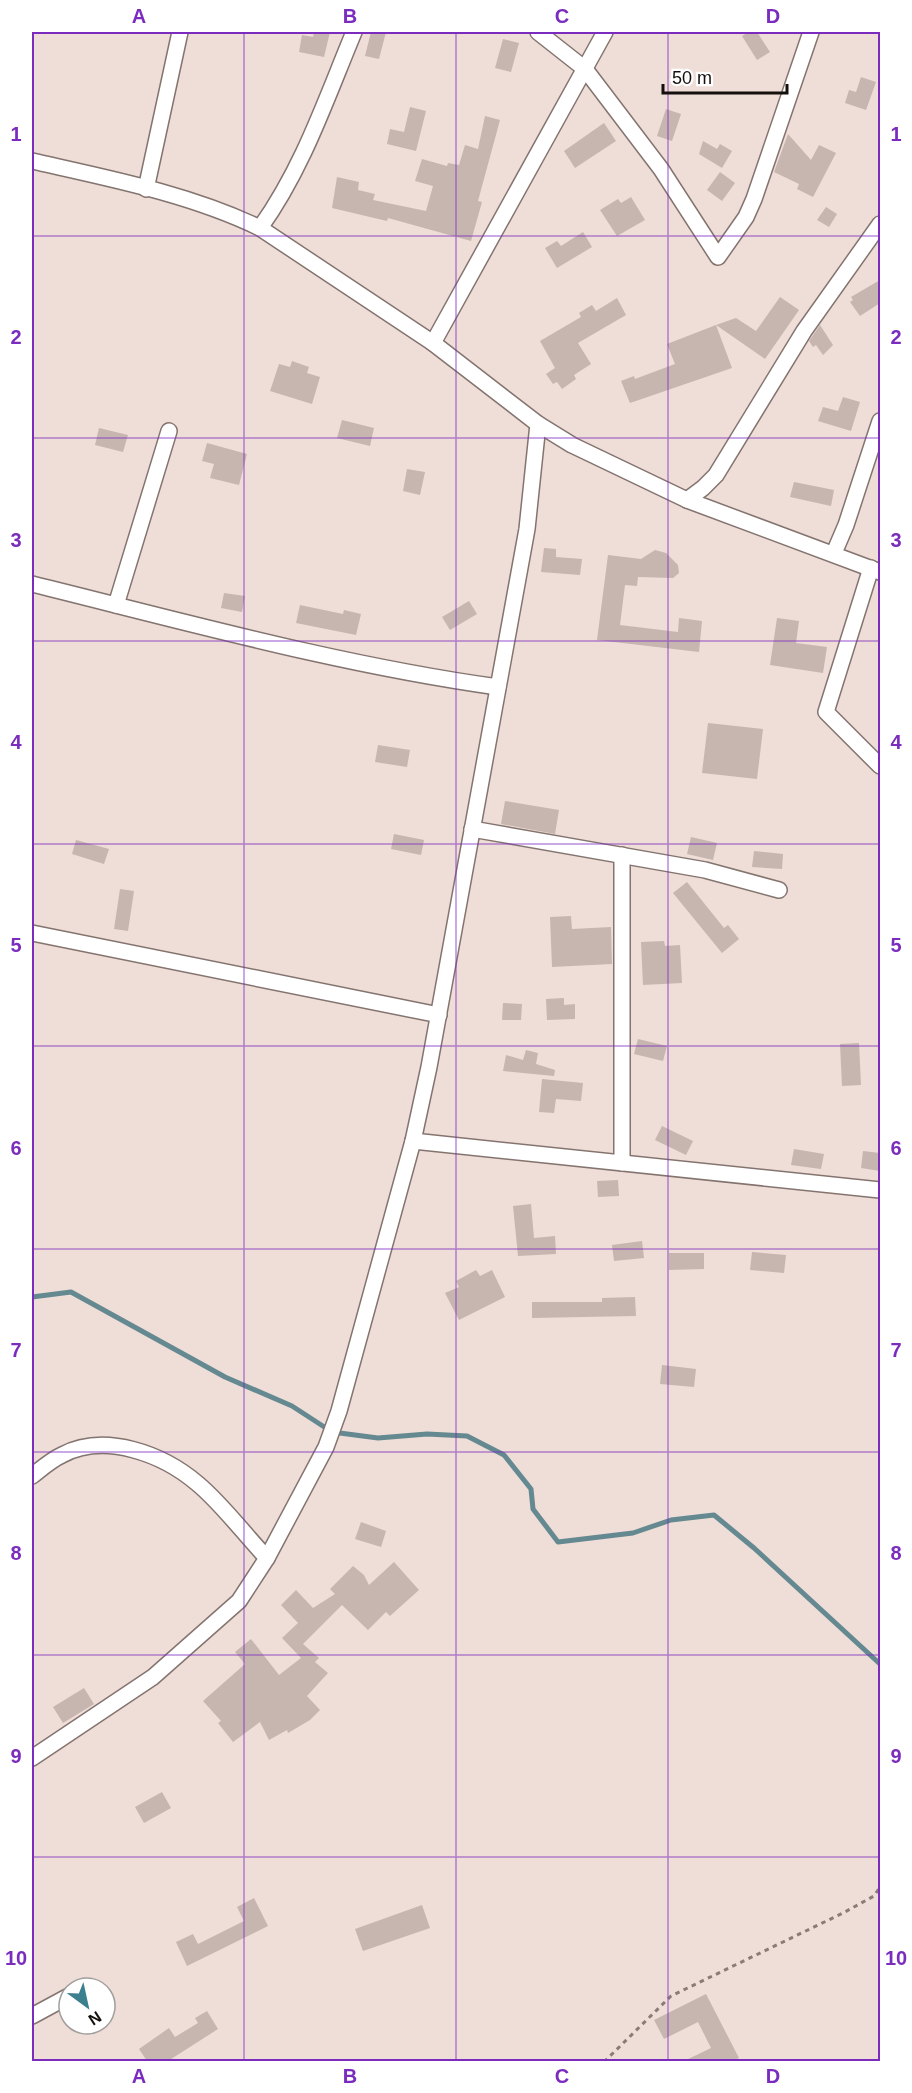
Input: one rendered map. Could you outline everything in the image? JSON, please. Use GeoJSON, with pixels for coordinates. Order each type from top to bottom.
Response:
{"type":"FeatureCollection","features":[{"type":"Feature","properties":{"kind":"street"},"geometry":{"type":"LineString","coordinates":[[146,189],[180,32]]}},
{"type":"Feature","properties":{"kind":"street"},"geometry":{"type":"LineString","coordinates":[[260,228],[281,198],[303,156],[354,32]]}},
{"type":"Feature","properties":{"kind":"street"},"geometry":{"type":"LineString","coordinates":[[538,32],[585,69],[661,170],[718,257],[746,217],[754,199],[811,32]]}},
{"type":"Feature","properties":{"kind":"street"},"geometry":{"type":"LineString","coordinates":[[433,344],[605,32]]}},
{"type":"Feature","properties":{"kind":"street"},"geometry":{"type":"LineString","coordinates":[[32,161],[203,203],[260,228],[433,344],[538,424],[572,445],[687,500],[876,570],[826,712],[880,766]]}},
{"type":"Feature","properties":{"kind":"street"},"geometry":{"type":"LineString","coordinates":[[687,500],[716,475],[804,331],[880,224]]}},
{"type":"Feature","properties":{"kind":"street"},"geometry":{"type":"LineString","coordinates":[[834,553],[846,525],[880,421]]}},
{"type":"Feature","properties":{"kind":"street"},"geometry":{"type":"LineString","coordinates":[[32,1758],[153,1677],[239,1601],[267,1558],[326,1447],[339,1411],[413,1141],[439,1015],[527,529],[538,424]]}},
{"type":"Feature","properties":{"kind":"street"},"geometry":{"type":"LineString","coordinates":[[116,605],[169,431]]}},
{"type":"Feature","properties":{"kind":"street"},"geometry":{"type":"LineString","coordinates":[[32,584],[329,656],[402,672],[498,687]]}},
{"type":"Feature","properties":{"kind":"street"},"geometry":{"type":"LineString","coordinates":[[472,829],[705,870],[779,890]]}},
{"type":"Feature","properties":{"kind":"street"},"geometry":{"type":"LineString","coordinates":[[622,855],[622,1163]]}},
{"type":"Feature","properties":{"kind":"street"},"geometry":{"type":"LineString","coordinates":[[32,933],[439,1015]]}},
{"type":"Feature","properties":{"kind":"street"},"geometry":{"type":"LineString","coordinates":[[413,1141],[880,1190]]}},
{"type":"Feature","properties":{"kind":"street"},"geometry":{"type":"LineString","coordinates":[[32,1476],[63,1454],[99,1444],[128,1447],[168,1465],[197,1484],[267,1558]]}},
{"type":"Feature","properties":{"kind":"street"},"geometry":{"type":"LineString","coordinates":[[32,2016],[57,2002]]}},
{"type":"Feature","properties":{"kind":"path"},"geometry":{"type":"LineString","coordinates":[[604,2061],[671,1996],[843,1913],[874,1896],[880,1887]]}},
{"type":"Feature","properties":{"kind":"building"},"geometry":{"type":"Polygon","coordinates":[[[314,32],[330,32],[324,57],[299,52],[302,35],[313,37],[314,32]]]}},
{"type":"Feature","properties":{"kind":"building"},"geometry":{"type":"Polygon","coordinates":[[[371,32],[386,32],[379,59],[365,56],[371,32]]]}},
{"type":"Feature","properties":{"kind":"building"},"geometry":{"type":"Polygon","coordinates":[[[749,32],[757,32],[770,52],[757,60],[742,36],[749,32]]]}},
{"type":"Feature","properties":{"kind":"building"},"geometry":{"type":"Polygon","coordinates":[[[503,39],[519,43],[511,72],[495,68],[503,39]]]}},
{"type":"Feature","properties":{"kind":"building"},"geometry":{"type":"Polygon","coordinates":[[[861,77],[876,82],[866,110],[845,103],[849,90],[856,92],[861,77]]]}},
{"type":"Feature","properties":{"kind":"building"},"geometry":{"type":"Polygon","coordinates":[[[410,107],[426,111],[416,151],[387,144],[390,129],[404,132],[410,107]]]}},
{"type":"Feature","properties":{"kind":"building"},"geometry":{"type":"Polygon","coordinates":[[[666,109],[681,114],[672,141],[657,136],[666,109]]]}},
{"type":"Feature","properties":{"kind":"building"},"geometry":{"type":"Polygon","coordinates":[[[485,116],[500,120],[478,201],[482,202],[471,241],[388,218],[387,221],[332,208],[337,177],[359,182],[358,190],[375,194],[373,200],[426,211],[433,186],[415,181],[422,159],[447,166],[448,163],[459,165],[465,145],[478,149],[485,116]]]}},
{"type":"Feature","properties":{"kind":"building"},"geometry":{"type":"Polygon","coordinates":[[[604,123],[616,141],[575,168],[564,151],[604,123]]]}},
{"type":"Feature","properties":{"kind":"building"},"geometry":{"type":"Polygon","coordinates":[[[788,134],[811,160],[819,145],[836,153],[813,197],[797,189],[799,184],[774,172],[788,134]]]}},
{"type":"Feature","properties":{"kind":"building"},"geometry":{"type":"Polygon","coordinates":[[[703,141],[717,149],[720,144],[732,151],[722,168],[699,154],[703,141]]]}},
{"type":"Feature","properties":{"kind":"building"},"geometry":{"type":"Polygon","coordinates":[[[720,172],[735,183],[722,201],[707,190],[720,172]]]}},
{"type":"Feature","properties":{"kind":"building"},"geometry":{"type":"Polygon","coordinates":[[[631,197],[645,220],[617,236],[600,210],[618,199],[621,203],[631,197]]]}},
{"type":"Feature","properties":{"kind":"building"},"geometry":{"type":"Polygon","coordinates":[[[826,207],[837,214],[829,227],[817,220],[826,207]]]}},
{"type":"Feature","properties":{"kind":"building"},"geometry":{"type":"Polygon","coordinates":[[[583,232],[592,247],[557,268],[545,248],[557,241],[561,246],[583,232]]]}},
{"type":"Feature","properties":{"kind":"building"},"geometry":{"type":"Polygon","coordinates":[[[880,280],[880,303],[860,316],[850,302],[853,300],[851,297],[880,280]]]}},
{"type":"Feature","properties":{"kind":"building"},"geometry":{"type":"Polygon","coordinates":[[[780,297],[799,310],[765,359],[716,325],[736,318],[756,331],[780,297]]]}},
{"type":"Feature","properties":{"kind":"building"},"geometry":{"type":"Polygon","coordinates":[[[617,298],[626,315],[578,343],[591,364],[574,375],[576,379],[562,389],[557,382],[553,384],[546,374],[555,368],[540,341],[581,317],[579,313],[592,305],[596,311],[617,298]]]}},
{"type":"Feature","properties":{"kind":"building"},"geometry":{"type":"Polygon","coordinates":[[[716,325],[732,368],[630,403],[621,381],[634,376],[635,379],[675,364],[667,344],[716,325]]]}},
{"type":"Feature","properties":{"kind":"building"},"geometry":{"type":"Polygon","coordinates":[[[820,325],[833,345],[823,355],[816,345],[813,347],[809,341],[820,325]]]}},
{"type":"Feature","properties":{"kind":"building"},"geometry":{"type":"Polygon","coordinates":[[[292,361],[309,367],[307,373],[320,377],[312,404],[270,391],[279,364],[290,367],[292,361]]]}},
{"type":"Feature","properties":{"kind":"building"},"geometry":{"type":"Polygon","coordinates":[[[843,397],[860,402],[851,431],[818,421],[823,407],[838,411],[843,397]]]}},
{"type":"Feature","properties":{"kind":"building"},"geometry":{"type":"Polygon","coordinates":[[[342,420],[374,428],[370,446],[337,438],[342,420]]]}},
{"type":"Feature","properties":{"kind":"building"},"geometry":{"type":"Polygon","coordinates":[[[99,428],[128,435],[123,452],[95,445],[99,428]]]}},
{"type":"Feature","properties":{"kind":"building"},"geometry":{"type":"Polygon","coordinates":[[[207,443],[247,454],[239,485],[210,478],[214,464],[202,461],[207,443]]]}},
{"type":"Feature","properties":{"kind":"building"},"geometry":{"type":"Polygon","coordinates":[[[407,469],[425,472],[420,495],[403,491],[407,469]]]}},
{"type":"Feature","properties":{"kind":"building"},"geometry":{"type":"Polygon","coordinates":[[[794,482],[834,490],[831,506],[790,497],[794,482]]]}},
{"type":"Feature","properties":{"kind":"building"},"geometry":{"type":"Polygon","coordinates":[[[544,548],[556,549],[556,557],[582,559],[580,575],[541,572],[544,548]]]}},
{"type":"Feature","properties":{"kind":"building"},"geometry":{"type":"Polygon","coordinates":[[[655,550],[666,553],[678,565],[679,573],[673,578],[638,577],[637,586],[625,585],[620,625],[678,632],[679,618],[702,621],[699,652],[597,640],[608,555],[641,559],[655,550]]]}},
{"type":"Feature","properties":{"kind":"building"},"geometry":{"type":"Polygon","coordinates":[[[224,593],[245,596],[242,612],[221,608],[224,593]]]}},
{"type":"Feature","properties":{"kind":"building"},"geometry":{"type":"Polygon","coordinates":[[[469,601],[477,614],[450,630],[442,617],[469,601]]]}},
{"type":"Feature","properties":{"kind":"building"},"geometry":{"type":"Polygon","coordinates":[[[300,605],[343,614],[344,610],[361,614],[356,635],[296,623],[300,605]]]}},
{"type":"Feature","properties":{"kind":"building"},"geometry":{"type":"Polygon","coordinates":[[[777,618],[799,621],[796,643],[827,647],[823,673],[770,665],[777,618]]]}},
{"type":"Feature","properties":{"kind":"building"},"geometry":{"type":"Polygon","coordinates":[[[708,723],[763,729],[757,779],[702,773],[708,723]]]}},
{"type":"Feature","properties":{"kind":"building"},"geometry":{"type":"Polygon","coordinates":[[[378,745],[410,750],[407,767],[375,762],[378,745]]]}},
{"type":"Feature","properties":{"kind":"building"},"geometry":{"type":"Polygon","coordinates":[[[505,801],[559,810],[555,834],[501,824],[505,801]]]}},
{"type":"Feature","properties":{"kind":"building"},"geometry":{"type":"Polygon","coordinates":[[[394,834],[424,840],[421,855],[391,849],[394,834]]]}},
{"type":"Feature","properties":{"kind":"building"},"geometry":{"type":"Polygon","coordinates":[[[691,837],[717,843],[713,860],[687,854],[691,837]]]}},
{"type":"Feature","properties":{"kind":"building"},"geometry":{"type":"Polygon","coordinates":[[[76,840],[109,849],[104,864],[72,854],[76,840]]]}},
{"type":"Feature","properties":{"kind":"building"},"geometry":{"type":"Polygon","coordinates":[[[754,851],[783,854],[782,869],[752,867],[754,851]]]}},
{"type":"Feature","properties":{"kind":"building"},"geometry":{"type":"Polygon","coordinates":[[[687,882],[724,928],[728,925],[739,939],[722,953],[673,893],[687,882]]]}},
{"type":"Feature","properties":{"kind":"building"},"geometry":{"type":"Polygon","coordinates":[[[120,889],[134,891],[128,931],[114,929],[120,889]]]}},
{"type":"Feature","properties":{"kind":"building"},"geometry":{"type":"Polygon","coordinates":[[[571,916],[572,929],[611,927],[612,964],[552,967],[550,917],[571,916]]]}},
{"type":"Feature","properties":{"kind":"building"},"geometry":{"type":"Polygon","coordinates":[[[664,941],[665,946],[680,945],[682,983],[643,985],[641,942],[664,941]]]}},
{"type":"Feature","properties":{"kind":"building"},"geometry":{"type":"Polygon","coordinates":[[[564,998],[564,1005],[575,1004],[575,1019],[547,1020],[546,999],[564,998]]]}},
{"type":"Feature","properties":{"kind":"building"},"geometry":{"type":"Polygon","coordinates":[[[503,1003],[522,1004],[521,1020],[502,1020],[503,1003]]]}},
{"type":"Feature","properties":{"kind":"building"},"geometry":{"type":"Polygon","coordinates":[[[638,1039],[667,1046],[663,1061],[634,1054],[638,1039]]]}},
{"type":"Feature","properties":{"kind":"building"},"geometry":{"type":"Polygon","coordinates":[[[859,1043],[861,1085],[842,1086],[840,1044],[859,1043]]]}},
{"type":"Feature","properties":{"kind":"building"},"geometry":{"type":"Polygon","coordinates":[[[526,1050],[538,1053],[536,1064],[555,1070],[554,1076],[503,1071],[506,1055],[523,1060],[526,1050]]]}},
{"type":"Feature","properties":{"kind":"building"},"geometry":{"type":"Polygon","coordinates":[[[542,1079],[583,1083],[581,1101],[556,1099],[554,1113],[539,1112],[542,1079]]]}},
{"type":"Feature","properties":{"kind":"building"},"geometry":{"type":"Polygon","coordinates":[[[662,1126],[693,1141],[686,1155],[655,1140],[662,1126]]]}},
{"type":"Feature","properties":{"kind":"building"},"geometry":{"type":"Polygon","coordinates":[[[794,1149],[824,1154],[821,1169],[791,1165],[794,1149]]]}},
{"type":"Feature","properties":{"kind":"building"},"geometry":{"type":"Polygon","coordinates":[[[863,1151],[880,1153],[880,1171],[861,1168],[863,1151]]]}},
{"type":"Feature","properties":{"kind":"building"},"geometry":{"type":"Polygon","coordinates":[[[618,1180],[619,1196],[598,1197],[597,1181],[618,1180]]]}},
{"type":"Feature","properties":{"kind":"building"},"geometry":{"type":"Polygon","coordinates":[[[531,1204],[534,1238],[555,1236],[556,1254],[518,1256],[513,1206],[531,1204]]]}},
{"type":"Feature","properties":{"kind":"building"},"geometry":{"type":"Polygon","coordinates":[[[642,1241],[644,1258],[614,1261],[612,1245],[642,1241]]]}},
{"type":"Feature","properties":{"kind":"building"},"geometry":{"type":"Polygon","coordinates":[[[752,1252],[786,1255],[784,1273],[750,1270],[752,1252]]]}},
{"type":"Feature","properties":{"kind":"building"},"geometry":{"type":"Polygon","coordinates":[[[669,1253],[704,1253],[704,1269],[669,1270],[669,1253]]]}},
{"type":"Feature","properties":{"kind":"building"},"geometry":{"type":"Polygon","coordinates":[[[476,1270],[480,1276],[492,1270],[505,1297],[459,1320],[445,1293],[459,1287],[456,1281],[476,1270]]]}},
{"type":"Feature","properties":{"kind":"building"},"geometry":{"type":"Polygon","coordinates":[[[635,1297],[636,1316],[532,1318],[532,1302],[602,1302],[602,1298],[635,1297]]]}},
{"type":"Feature","properties":{"kind":"building"},"geometry":{"type":"Polygon","coordinates":[[[662,1365],[696,1369],[694,1387],[660,1384],[662,1365]]]}},
{"type":"Feature","properties":{"kind":"building"},"geometry":{"type":"Polygon","coordinates":[[[361,1522],[386,1531],[381,1547],[355,1539],[361,1522]]]}},
{"type":"Feature","properties":{"kind":"building"},"geometry":{"type":"Polygon","coordinates":[[[394,1562],[419,1590],[390,1616],[386,1612],[368,1630],[342,1605],[303,1644],[319,1658],[315,1662],[328,1673],[307,1696],[320,1710],[310,1720],[288,1733],[287,1730],[269,1740],[260,1722],[233,1742],[218,1723],[221,1721],[203,1701],[245,1664],[235,1652],[251,1639],[279,1675],[301,1658],[282,1638],[298,1623],[281,1605],[296,1590],[313,1608],[335,1594],[330,1589],[353,1566],[364,1575],[369,1585],[394,1562]]]}},
{"type":"Feature","properties":{"kind":"building"},"geometry":{"type":"Polygon","coordinates":[[[84,1688],[94,1704],[63,1723],[53,1707],[84,1688]]]}},
{"type":"Feature","properties":{"kind":"building"},"geometry":{"type":"Polygon","coordinates":[[[162,1792],[171,1808],[144,1823],[135,1807],[162,1792]]]}},
{"type":"Feature","properties":{"kind":"building"},"geometry":{"type":"Polygon","coordinates":[[[254,1898],[268,1926],[187,1966],[176,1942],[193,1934],[198,1944],[244,1921],[237,1907],[254,1898]]]}},
{"type":"Feature","properties":{"kind":"building"},"geometry":{"type":"Polygon","coordinates":[[[422,1905],[430,1928],[363,1951],[355,1929],[422,1905]]]}},
{"type":"Feature","properties":{"kind":"building"},"geometry":{"type":"Polygon","coordinates":[[[706,1994],[739,2058],[732,2061],[684,2061],[711,2048],[698,2022],[664,2039],[654,2020],[706,1994]]]}},
{"type":"Feature","properties":{"kind":"building"},"geometry":{"type":"Polygon","coordinates":[[[207,2011],[218,2029],[168,2061],[147,2061],[139,2049],[169,2028],[175,2037],[198,2023],[195,2018],[207,2011]]]}},
{"type":"Feature","properties":{"kind":"waterway"},"geometry":{"type":"LineString","coordinates":[[32,1297],[71,1292],[225,1377],[292,1406],[332,1432],[378,1438],[427,1434],[467,1436],[504,1455],[531,1489],[533,1509],[558,1542],[633,1533],[671,1520],[714,1515],[754,1548],[880,1664]]}}]}
